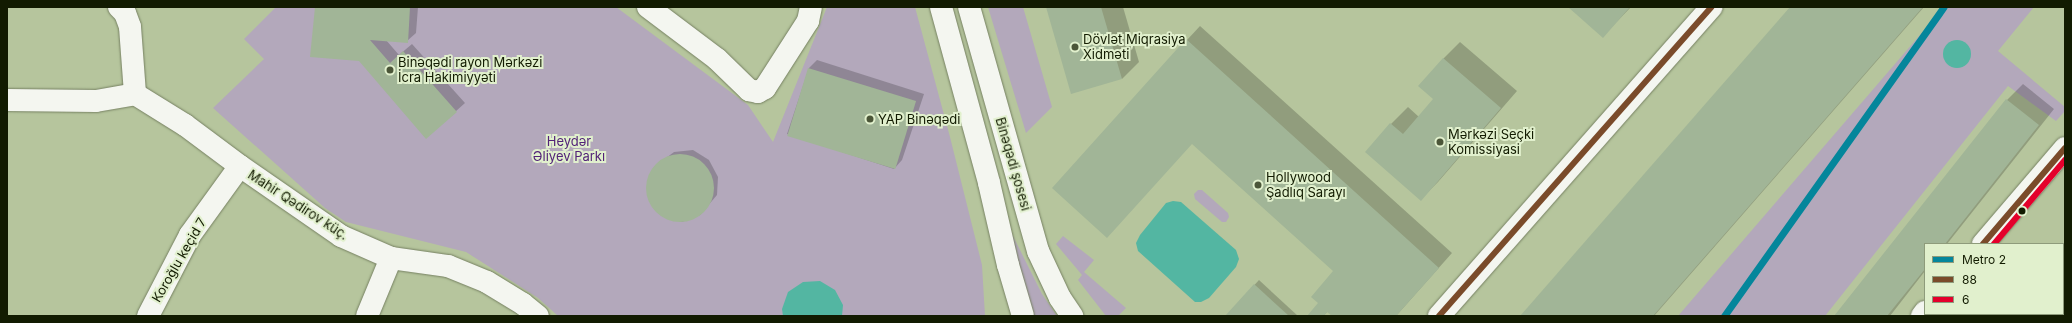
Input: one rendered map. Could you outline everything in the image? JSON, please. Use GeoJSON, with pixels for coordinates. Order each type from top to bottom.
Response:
{"type":"FeatureCollection","features":[{"type":"Feature","properties":{"kind":"main road"},"geometry":{"type":"LineString","coordinates":[[7,100],[96,101],[135,94],[130,27],[126,13],[119,7]]}},
{"type":"Feature","properties":{"kind":"main road"},"geometry":{"type":"LineString","coordinates":[[648,7],[717,59],[749,90],[758,92],[765,88],[808,21],[811,7]]}},
{"type":"Feature","properties":{"kind":"main road"},"geometry":{"type":"LineString","coordinates":[[941,7],[989,184],[1008,265],[1023,316]]}},
{"type":"Feature","properties":{"kind":"main road","name":"Binəqədi şosesi"},"geometry":{"type":"LineString","coordinates":[[969,7],[1038,250],[1060,298],[1072,316]]}},
{"type":"Feature","properties":{"kind":"main road"},"geometry":{"type":"LineString","coordinates":[[1439,316],[1711,7]]}},
{"type":"Feature","properties":{"kind":"main road","name":"Mahir Qədirov küç."},"geometry":{"type":"LineString","coordinates":[[135,94],[185,125],[240,166],[341,236],[391,258],[448,266],[487,282],[524,304],[538,316]]}},
{"type":"Feature","properties":{"kind":"main road"},"geometry":{"type":"LineString","coordinates":[[1984,243],[2065,148]]}},
{"type":"Feature","properties":{"kind":"main road","name":"Koroğlu keçid 7"},"geometry":{"type":"LineString","coordinates":[[148,316],[190,235],[240,166]]}},
{"type":"Feature","properties":{"kind":"main road"},"geometry":{"type":"LineString","coordinates":[[367,316],[391,258]]}},
{"type":"Feature","properties":{"kind":"main road"},"geometry":{"type":"LineString","coordinates":[[1006,316],[1008,265]]}},
{"type":"Feature","properties":{"kind":"green space","name":"Heydər Əliyev Parkı"},"geometry":{"type":"Polygon","coordinates":[[[276,7],[616,7],[748,105],[773,142],[827,7],[915,7],[950,137],[982,265],[985,316],[558,316],[538,298],[466,252],[346,222],[325,208],[213,108],[264,59],[244,39],[276,7]]]}},
{"type":"Feature","properties":{"kind":"green space"},"geometry":{"type":"Polygon","coordinates":[[[988,7],[1023,7],[1052,107],[1026,133],[988,7]]]}},
{"type":"Feature","properties":{"kind":"green space"},"geometry":{"type":"Polygon","coordinates":[[[1944,7],[2034,7],[1998,51],[2065,107],[2065,111],[2056,121],[2008,86],[1825,316],[1678,316],[1944,7]]]}},
{"type":"Feature","properties":{"kind":"green space"},"geometry":{"type":"Polygon","coordinates":[[[1198,190],[1202,190],[1228,213],[1229,217],[1226,222],[1222,222],[1195,199],[1194,194],[1198,190]]]}},
{"type":"Feature","properties":{"kind":"green space"},"geometry":{"type":"Polygon","coordinates":[[[1011,232],[1042,294],[1057,316],[1034,316],[1019,275],[1011,232]]]}},
{"type":"Feature","properties":{"kind":"green space"},"geometry":{"type":"Polygon","coordinates":[[[1063,236],[1094,260],[1084,272],[1126,308],[1118,316],[1106,316],[1078,280],[1082,275],[1056,244],[1063,236]]]}},
{"type":"Feature","properties":{"kind":"water"},"geometry":{"type":"Polygon","coordinates":[[[1957,40],[1967,44],[1971,54],[1967,64],[1957,68],[1947,64],[1943,54],[1947,44],[1957,40]]]}},
{"type":"Feature","properties":{"kind":"water"},"geometry":{"type":"Polygon","coordinates":[[[1173,201],[1181,202],[1236,250],[1239,259],[1236,267],[1209,298],[1201,302],[1195,302],[1138,251],[1136,243],[1140,235],[1166,203],[1173,201]]]}},
{"type":"Feature","properties":{"kind":"water"},"geometry":{"type":"Polygon","coordinates":[[[820,281],[835,290],[843,305],[842,316],[783,316],[782,309],[788,292],[803,282],[820,281]]]}},
{"type":"Feature","properties":{"kind":"building"},"geometry":{"type":"Polygon","coordinates":[[[315,7],[410,7],[408,43],[370,40],[390,63],[403,51],[457,112],[426,139],[359,61],[310,57],[315,7]]]}},
{"type":"Feature","properties":{"kind":"building"},"geometry":{"type":"Polygon","coordinates":[[[1046,7],[1101,7],[1122,79],[1071,94],[1046,7]]]}},
{"type":"Feature","properties":{"kind":"building"},"geometry":{"type":"Polygon","coordinates":[[[1568,7],[1630,7],[1603,38],[1568,7]]]}},
{"type":"Feature","properties":{"kind":"building"},"geometry":{"type":"Polygon","coordinates":[[[1790,7],[1923,7],[1653,316],[1520,316],[1790,7]]]}},
{"type":"Feature","properties":{"kind":"building"},"geometry":{"type":"Polygon","coordinates":[[[1186,39],[1439,268],[1396,316],[1332,316],[1327,312],[1324,316],[1307,316],[1318,303],[1311,297],[1333,271],[1192,144],[1107,238],[1052,188],[1186,39]]]}},
{"type":"Feature","properties":{"kind":"building"},"geometry":{"type":"Polygon","coordinates":[[[1443,58],[1501,108],[1421,201],[1365,152],[1390,123],[1403,134],[1433,99],[1418,86],[1443,58]]]}},
{"type":"Feature","properties":{"kind":"building"},"geometry":{"type":"Polygon","coordinates":[[[808,68],[916,101],[895,169],[787,136],[808,68]]]}},
{"type":"Feature","properties":{"kind":"building"},"geometry":{"type":"Polygon","coordinates":[[[2006,99],[2039,125],[1946,243],[1924,243],[1924,270],[1887,316],[1834,316],[2006,99]]]}},
{"type":"Feature","properties":{"kind":"building"},"geometry":{"type":"Polygon","coordinates":[[[680,154],[693,157],[704,164],[711,175],[714,188],[711,201],[704,212],[693,219],[680,222],[667,219],[656,212],[649,201],[646,188],[649,175],[656,164],[667,157],[680,154]]]}},
{"type":"Feature","properties":{"kind":"building"},"geometry":{"type":"Polygon","coordinates":[[[2065,257],[2065,316],[2015,316],[2064,315],[2065,257]]]}},
{"type":"Feature","properties":{"kind":"building"},"geometry":{"type":"Polygon","coordinates":[[[1254,284],[1289,316],[1225,316],[1254,284]]]}},
{"type":"Feature","properties":{"kind":"metro line","name":"2"},"geometry":{"type":"LineString","coordinates":[[1724,316],[1944,7]]}},
{"type":"Feature","properties":{"kind":"transit line","name":"88"},"geometry":{"type":"LineString","coordinates":[[1439,316],[1711,7]]}},
{"type":"Feature","properties":{"kind":"transit line","name":"88"},"geometry":{"type":"LineString","coordinates":[[1984,243],[2065,148]]}},
{"type":"Feature","properties":{"kind":"transit line","name":"6"},"geometry":{"type":"LineString","coordinates":[[1995,243],[2065,160]]}},
{"type":"Feature","properties":{"kind":"place","name":"Dövlət Miqrasiya Xidməti"},"geometry":{"type":"Point","coordinates":[1075,47]}},
{"type":"Feature","properties":{"kind":"place","name":"Binəqədi rayon Mərkəzi İcra Hakimiyyəti"},"geometry":{"type":"Point","coordinates":[390,70]}},
{"type":"Feature","properties":{"kind":"place","name":"YAP Binəqədi"},"geometry":{"type":"Point","coordinates":[870,119]}},
{"type":"Feature","properties":{"kind":"place","name":"Mərkəzi Seçki Komissiyasi"},"geometry":{"type":"Point","coordinates":[1440,142]}},
{"type":"Feature","properties":{"kind":"place","name":"Hollywood Şadlıq Sarayı"},"geometry":{"type":"Point","coordinates":[1258,185]}}]}
